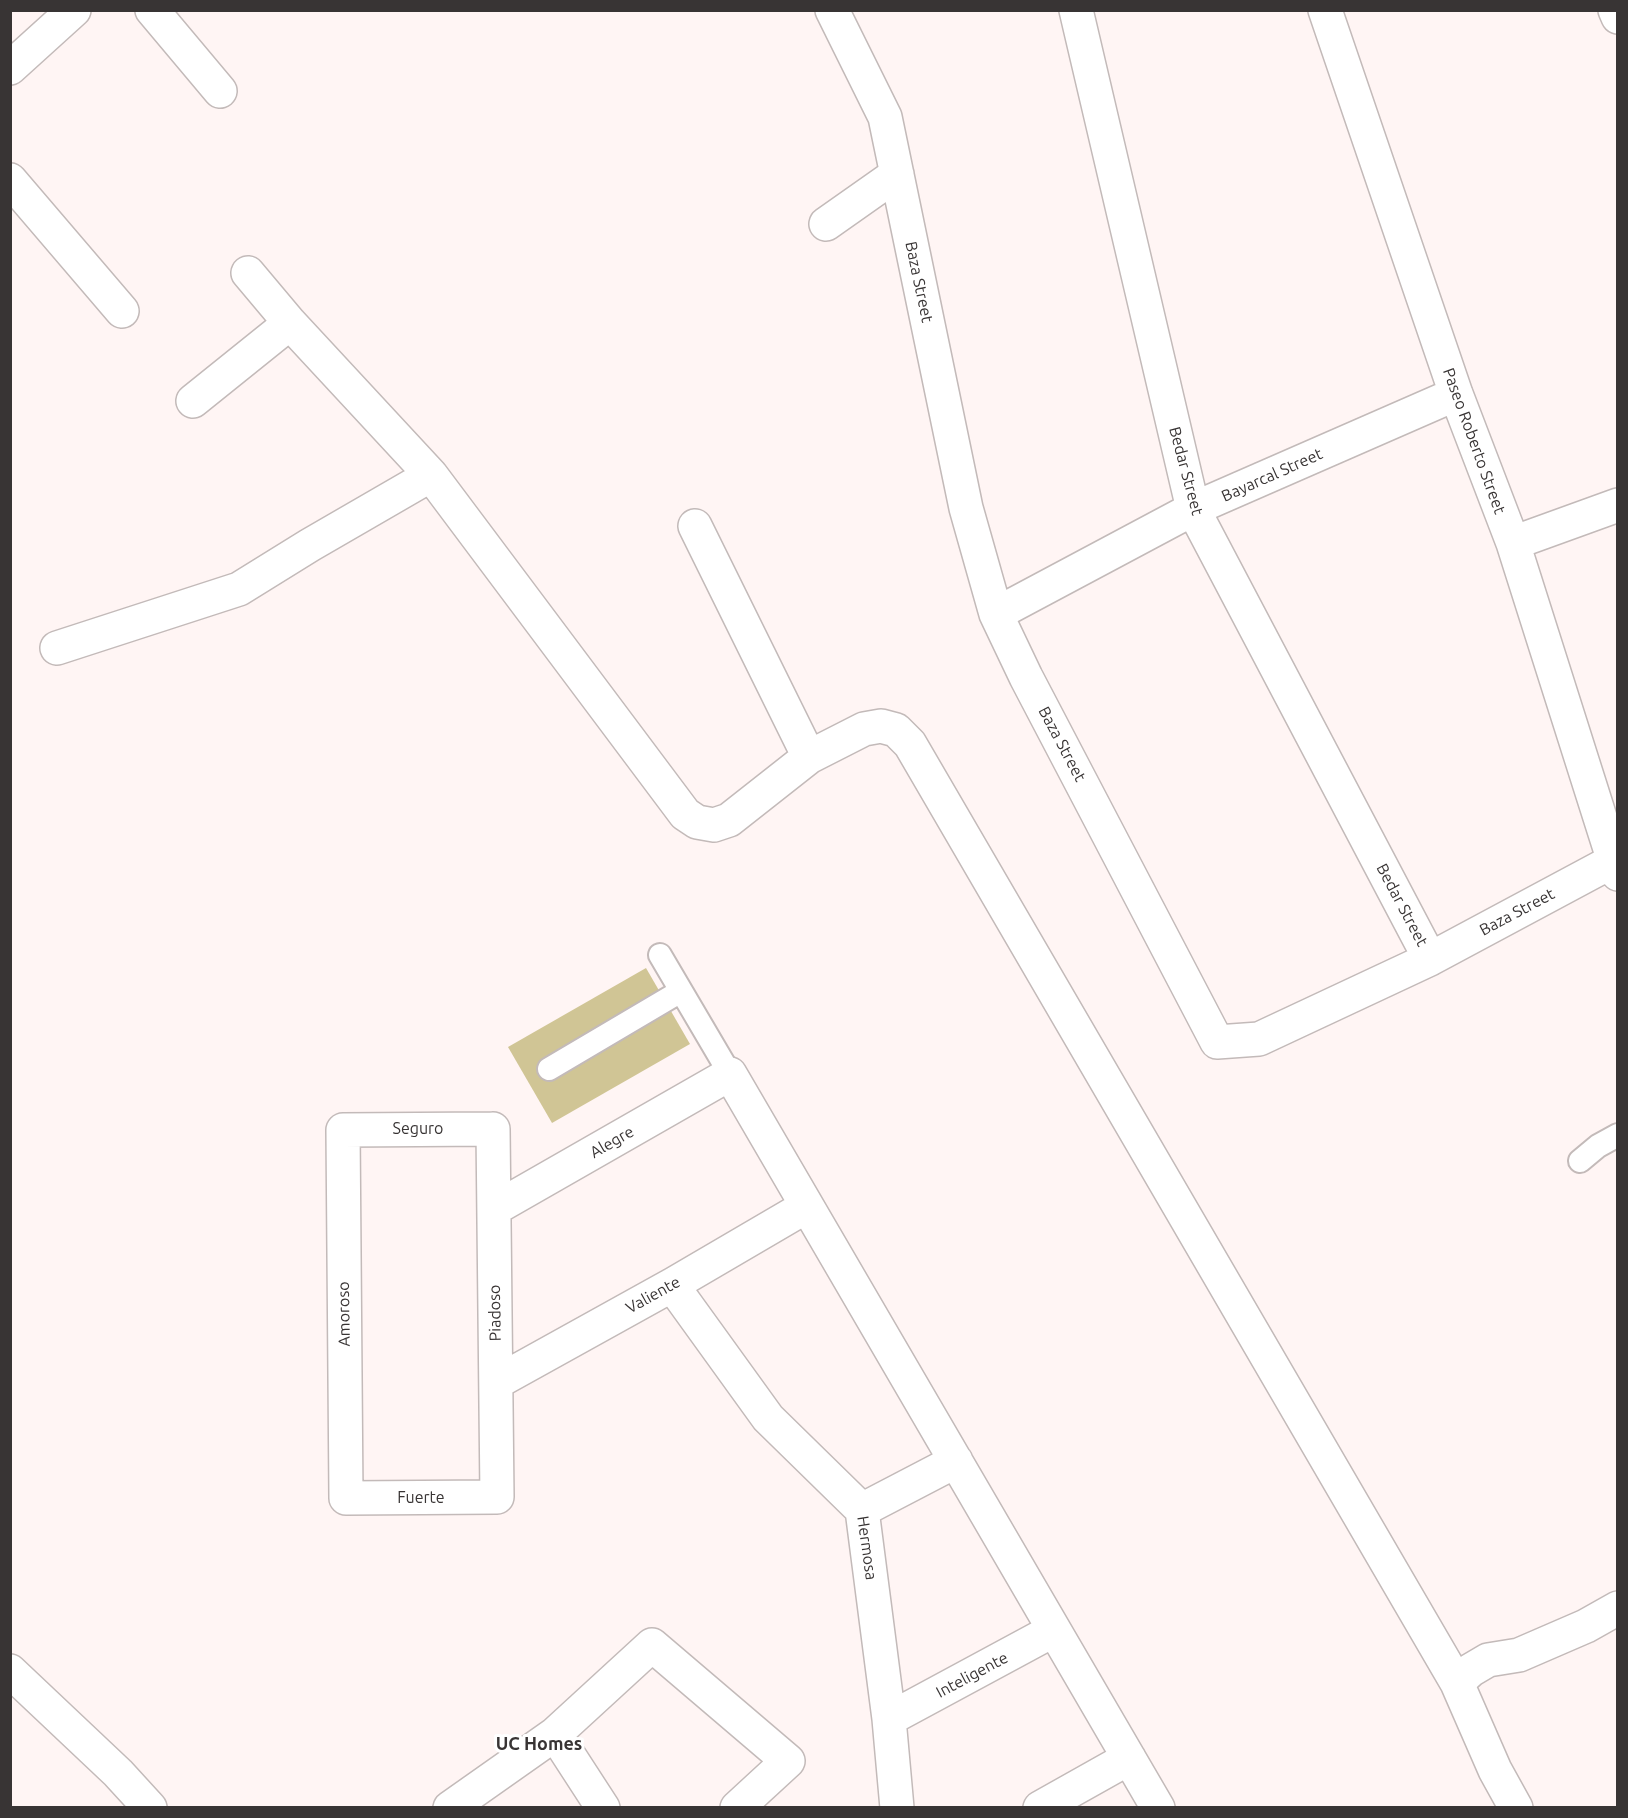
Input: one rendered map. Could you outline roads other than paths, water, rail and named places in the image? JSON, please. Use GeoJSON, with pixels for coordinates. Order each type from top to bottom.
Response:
{"type":"FeatureCollection","features":[{"type":"Feature","properties":{"kind":"street"},"geometry":{"type":"LineString","coordinates":[[10,68],[74,10]]}},
{"type":"Feature","properties":{"kind":"street"},"geometry":{"type":"LineString","coordinates":[[152,10],[220,91]]}},
{"type":"Feature","properties":{"kind":"street","name":"Baza Street"},"geometry":{"type":"LineString","coordinates":[[832,10],[885,117],[966,508],[996,614],[1026,677],[1217,1042],[1259,1040],[1615,867]]}},
{"type":"Feature","properties":{"kind":"street","name":"Bedar Street"},"geometry":{"type":"LineString","coordinates":[[1076,10],[1193,509],[1430,958]]}},
{"type":"Feature","properties":{"kind":"street","name":"Paseo Roberto Street"},"geometry":{"type":"LineString","coordinates":[[1325,10],[1456,394],[1513,543],[1615,867]]}},
{"type":"Feature","properties":{"kind":"street"},"geometry":{"type":"LineString","coordinates":[[1615,10],[1617,17]]}},
{"type":"Feature","properties":{"kind":"street"},"geometry":{"type":"LineString","coordinates":[[826,224],[897,174]]}},
{"type":"Feature","properties":{"kind":"street"},"geometry":{"type":"LineString","coordinates":[[10,180],[122,311]]}},
{"type":"Feature","properties":{"kind":"street"},"geometry":{"type":"LineString","coordinates":[[248,273],[290,323],[430,475],[685,814],[698,822],[714,825],[729,820],[809,757],[864,729],[881,726],[896,730],[910,744],[1457,1683],[1495,1770],[1516,1808]]}},
{"type":"Feature","properties":{"kind":"street"},"geometry":{"type":"LineString","coordinates":[[193,401],[290,323]]}},
{"type":"Feature","properties":{"kind":"street","name":"Bayarcal Street"},"geometry":{"type":"LineString","coordinates":[[996,614],[1193,509],[1456,394]]}},
{"type":"Feature","properties":{"kind":"street"},"geometry":{"type":"LineString","coordinates":[[57,648],[239,589],[430,475]]}},
{"type":"Feature","properties":{"kind":"street"},"geometry":{"type":"LineString","coordinates":[[1513,543],[1617,505]]}},
{"type":"Feature","properties":{"kind":"street"},"geometry":{"type":"LineString","coordinates":[[695,526],[809,757]]}},
{"type":"Feature","properties":{"kind":"street"},"geometry":{"type":"LineString","coordinates":[[730,1074],[1158,1808]]}},
{"type":"Feature","properties":{"kind":"street","name":"Alegre"},"geometry":{"type":"LineString","coordinates":[[494,1209],[730,1074]]}},
{"type":"Feature","properties":{"kind":"street","name":"Piadoso"},"geometry":{"type":"LineString","coordinates":[[493,1129],[497,1497]]}},
{"type":"Feature","properties":{"kind":"street","name":"Seguro"},"geometry":{"type":"LineString","coordinates":[[343,1130],[493,1129]]}},
{"type":"Feature","properties":{"kind":"street","name":"Amoroso"},"geometry":{"type":"LineString","coordinates":[[343,1130],[346,1498]]}},
{"type":"Feature","properties":{"kind":"street","name":"Valiente"},"geometry":{"type":"LineString","coordinates":[[497,1382],[672,1285],[807,1206]]}},
{"type":"Feature","properties":{"kind":"street","name":"Hermosa"},"geometry":{"type":"LineString","coordinates":[[672,1285],[768,1418],[862,1510],[890,1719],[897,1808]]}},
{"type":"Feature","properties":{"kind":"street"},"geometry":{"type":"LineString","coordinates":[[862,1510],[956,1461]]}},
{"type":"Feature","properties":{"kind":"street","name":"Fuerte"},"geometry":{"type":"LineString","coordinates":[[346,1498],[497,1497]]}},
{"type":"Feature","properties":{"kind":"street"},"geometry":{"type":"LineString","coordinates":[[1457,1683],[1471,1670],[1488,1660],[1519,1654],[1586,1626],[1617,1608]]}},
{"type":"Feature","properties":{"kind":"street","name":"Inteligente"},"geometry":{"type":"LineString","coordinates":[[890,1719],[1054,1630]]}},
{"type":"Feature","properties":{"kind":"street"},"geometry":{"type":"LineString","coordinates":[[450,1808],[555,1734],[652,1645],[788,1761],[737,1808]]}},
{"type":"Feature","properties":{"kind":"street"},"geometry":{"type":"LineString","coordinates":[[10,1671],[118,1773],[150,1808]]}},
{"type":"Feature","properties":{"kind":"street"},"geometry":{"type":"LineString","coordinates":[[555,1734],[603,1808]]}},
{"type":"Feature","properties":{"kind":"street"},"geometry":{"type":"LineString","coordinates":[[1040,1808],[1129,1758]]}},
{"type":"Feature","properties":{"kind":"lane"},"geometry":{"type":"LineString","coordinates":[[660,955],[730,1074]]}},
{"type":"Feature","properties":{"kind":"lane"},"geometry":{"type":"LineString","coordinates":[[549,1069],[681,991]]}},
{"type":"Feature","properties":{"kind":"lane"},"geometry":{"type":"LineString","coordinates":[[1580,1161],[1598,1146],[1617,1136]]}},
{"type":"Feature","properties":{"kind":"district","name":"UC Homes"},"geometry":{"type":"Point","coordinates":[539,1744]}}]}
